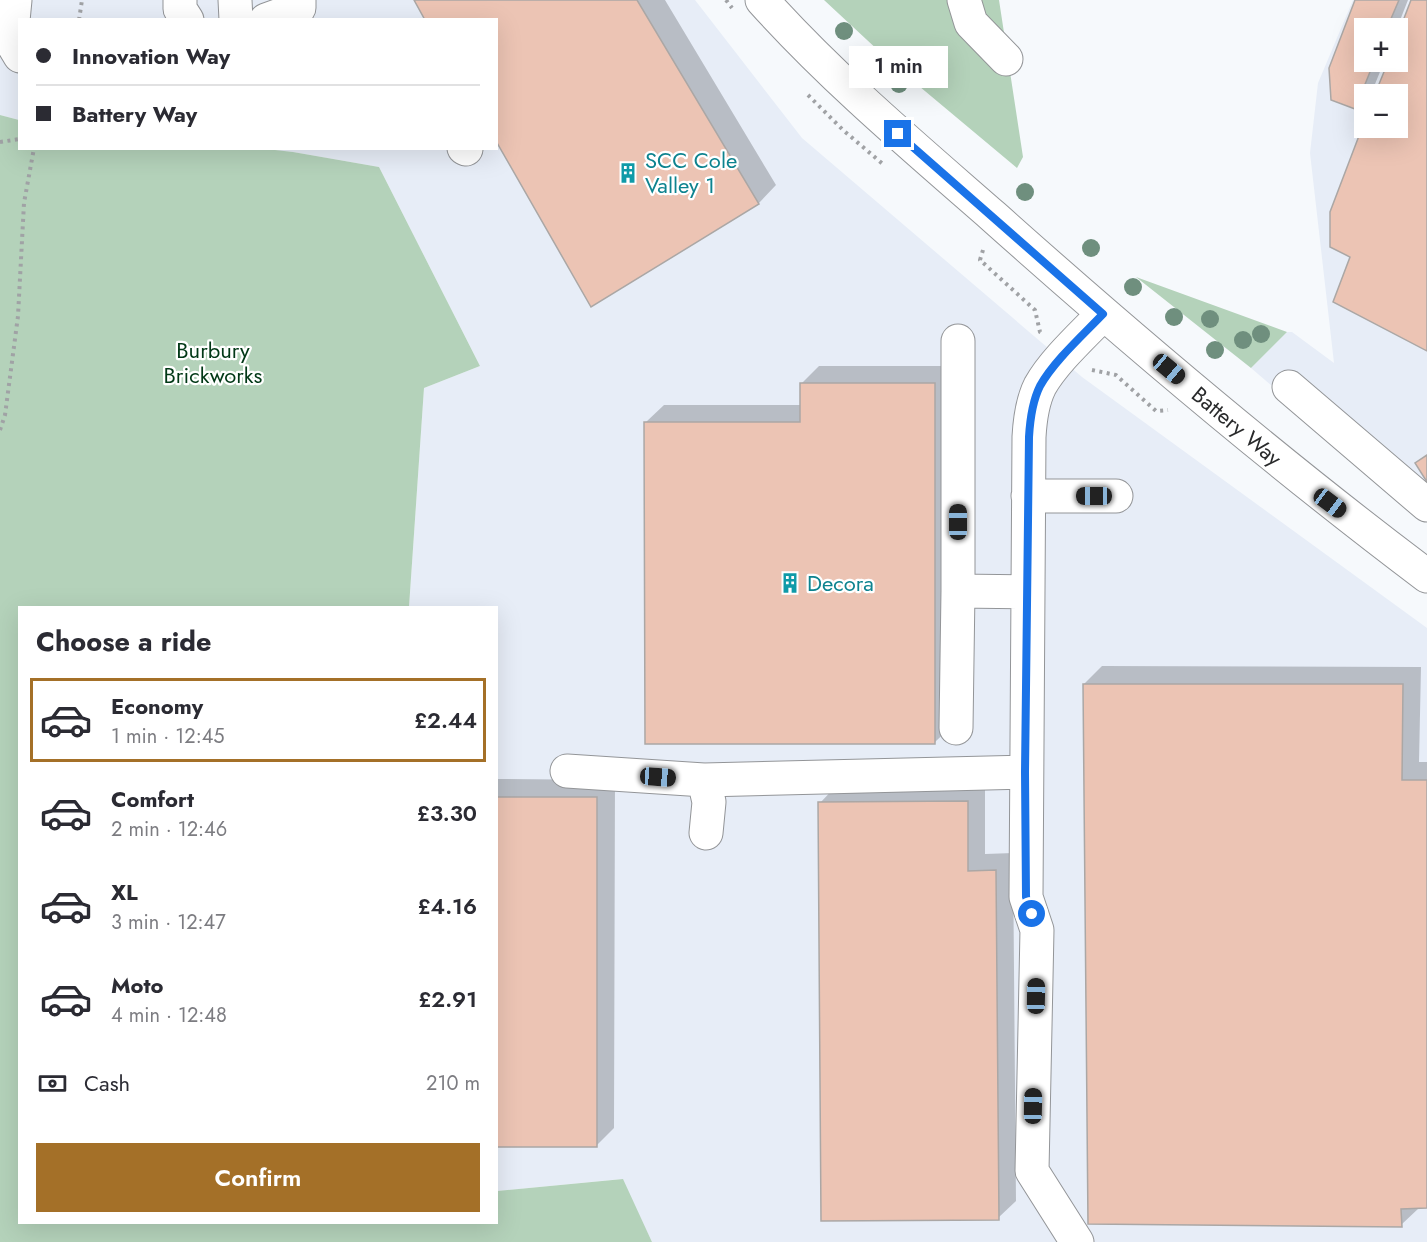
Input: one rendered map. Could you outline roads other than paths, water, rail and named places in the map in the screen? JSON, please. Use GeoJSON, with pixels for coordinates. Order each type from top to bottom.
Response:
{"type":"FeatureCollection","features":[{"type":"Feature","properties":{"kind":"street"},"geometry":{"type":"LineString","coordinates":[[15,0],[11,41],[18,53]]}},
{"type":"Feature","properties":{"kind":"street"},"geometry":{"type":"LineString","coordinates":[[180,0],[180,9],[186,18]]}},
{"type":"Feature","properties":{"kind":"street"},"geometry":{"type":"LineString","coordinates":[[235,0],[236,18]]}},
{"type":"Feature","properties":{"kind":"street"},"geometry":{"type":"LineString","coordinates":[[272,18],[299,8],[299,0]]}},
{"type":"Feature","properties":{"kind":"street","name":"Battery Way"},"geometry":{"type":"LineString","coordinates":[[762,0],[800,42],[866,106],[1103,314],[1330,503],[1427,576]]}},
{"type":"Feature","properties":{"kind":"street"},"geometry":{"type":"LineString","coordinates":[[964,0],[971,22],[1006,59]]}},
{"type":"Feature","properties":{"kind":"street"},"geometry":{"type":"LineString","coordinates":[[1077,1242],[1032,1171],[1037,930],[1026,897],[1025,772],[1029,437],[1031,410],[1040,386],[1068,350],[1103,314]]}},
{"type":"Feature","properties":{"kind":"street"},"geometry":{"type":"LineString","coordinates":[[956,728],[958,341]]}},
{"type":"Feature","properties":{"kind":"street"},"geometry":{"type":"LineString","coordinates":[[1288,387],[1427,505]]}},
{"type":"Feature","properties":{"kind":"street"},"geometry":{"type":"LineString","coordinates":[[1028,496],[1116,496]]}},
{"type":"Feature","properties":{"kind":"street"},"geometry":{"type":"LineString","coordinates":[[958,591],[1028,592]]}},
{"type":"Feature","properties":{"kind":"street"},"geometry":{"type":"LineString","coordinates":[[567,771],[704,780],[1025,772]]}},
{"type":"Feature","properties":{"kind":"street"},"geometry":{"type":"LineString","coordinates":[[704,780],[709,802],[706,833]]}},
{"type":"Feature","properties":{"kind":"place","name":"SCC Cole Valley 1"},"geometry":{"type":"Point","coordinates":[628,173]}},
{"type":"Feature","properties":{"kind":"place","name":"Decora"},"geometry":{"type":"Point","coordinates":[790,583]}},
{"type":"Feature","properties":{"kind":"park label","name":"Burbury Brickworks"},"geometry":{"type":"Point","coordinates":[213,362]}}]}
